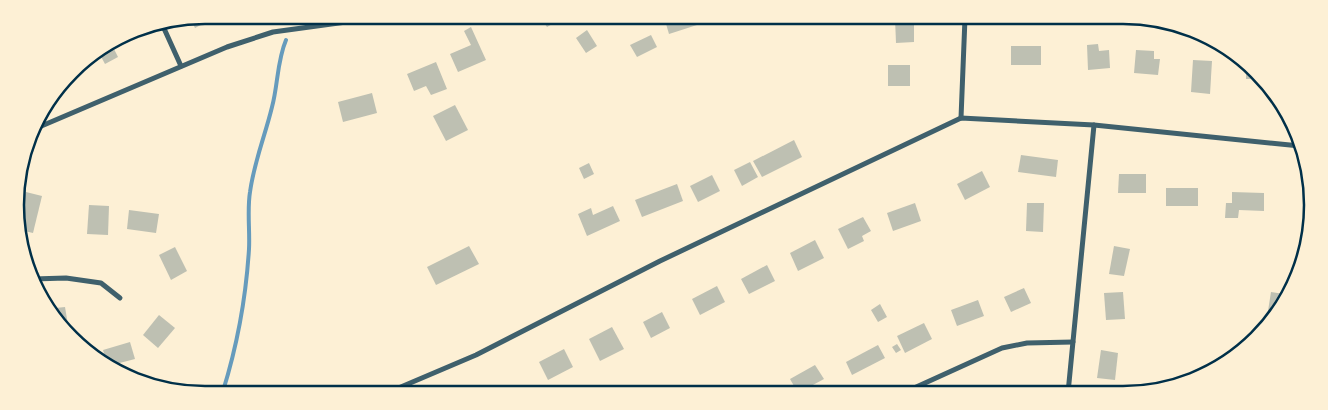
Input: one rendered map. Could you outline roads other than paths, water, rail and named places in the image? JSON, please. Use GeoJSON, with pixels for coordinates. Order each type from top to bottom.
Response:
{"type":"FeatureCollection","features":[{"type":"Feature","properties":{"kind":"street"},"geometry":{"type":"LineString","coordinates":[[42,126],[227,47],[274,32],[332,24]]}},
{"type":"Feature","properties":{"kind":"street"},"geometry":{"type":"LineString","coordinates":[[961,118],[965,24]]}},
{"type":"Feature","properties":{"kind":"street"},"geometry":{"type":"LineString","coordinates":[[164,28],[181,66]]}},
{"type":"Feature","properties":{"kind":"street"},"geometry":{"type":"LineString","coordinates":[[403,386],[476,355],[660,261],[961,118],[1094,125],[1294,145]]}},
{"type":"Feature","properties":{"kind":"street"},"geometry":{"type":"LineString","coordinates":[[1069,386],[1094,125]]}},
{"type":"Feature","properties":{"kind":"street"},"geometry":{"type":"LineString","coordinates":[[40,280],[66,278],[101,283],[120,298]]}},
{"type":"Feature","properties":{"kind":"street"},"geometry":{"type":"LineString","coordinates":[[918,386],[1002,348],[1027,342],[1073,342]]}},
{"type":"Feature","properties":{"kind":"waterway"},"geometry":{"type":"LineString","coordinates":[[224,386],[237,339],[246,285],[249,249],[249,199],[252,181],[272,107],[281,56],[286,40]]}}]}
